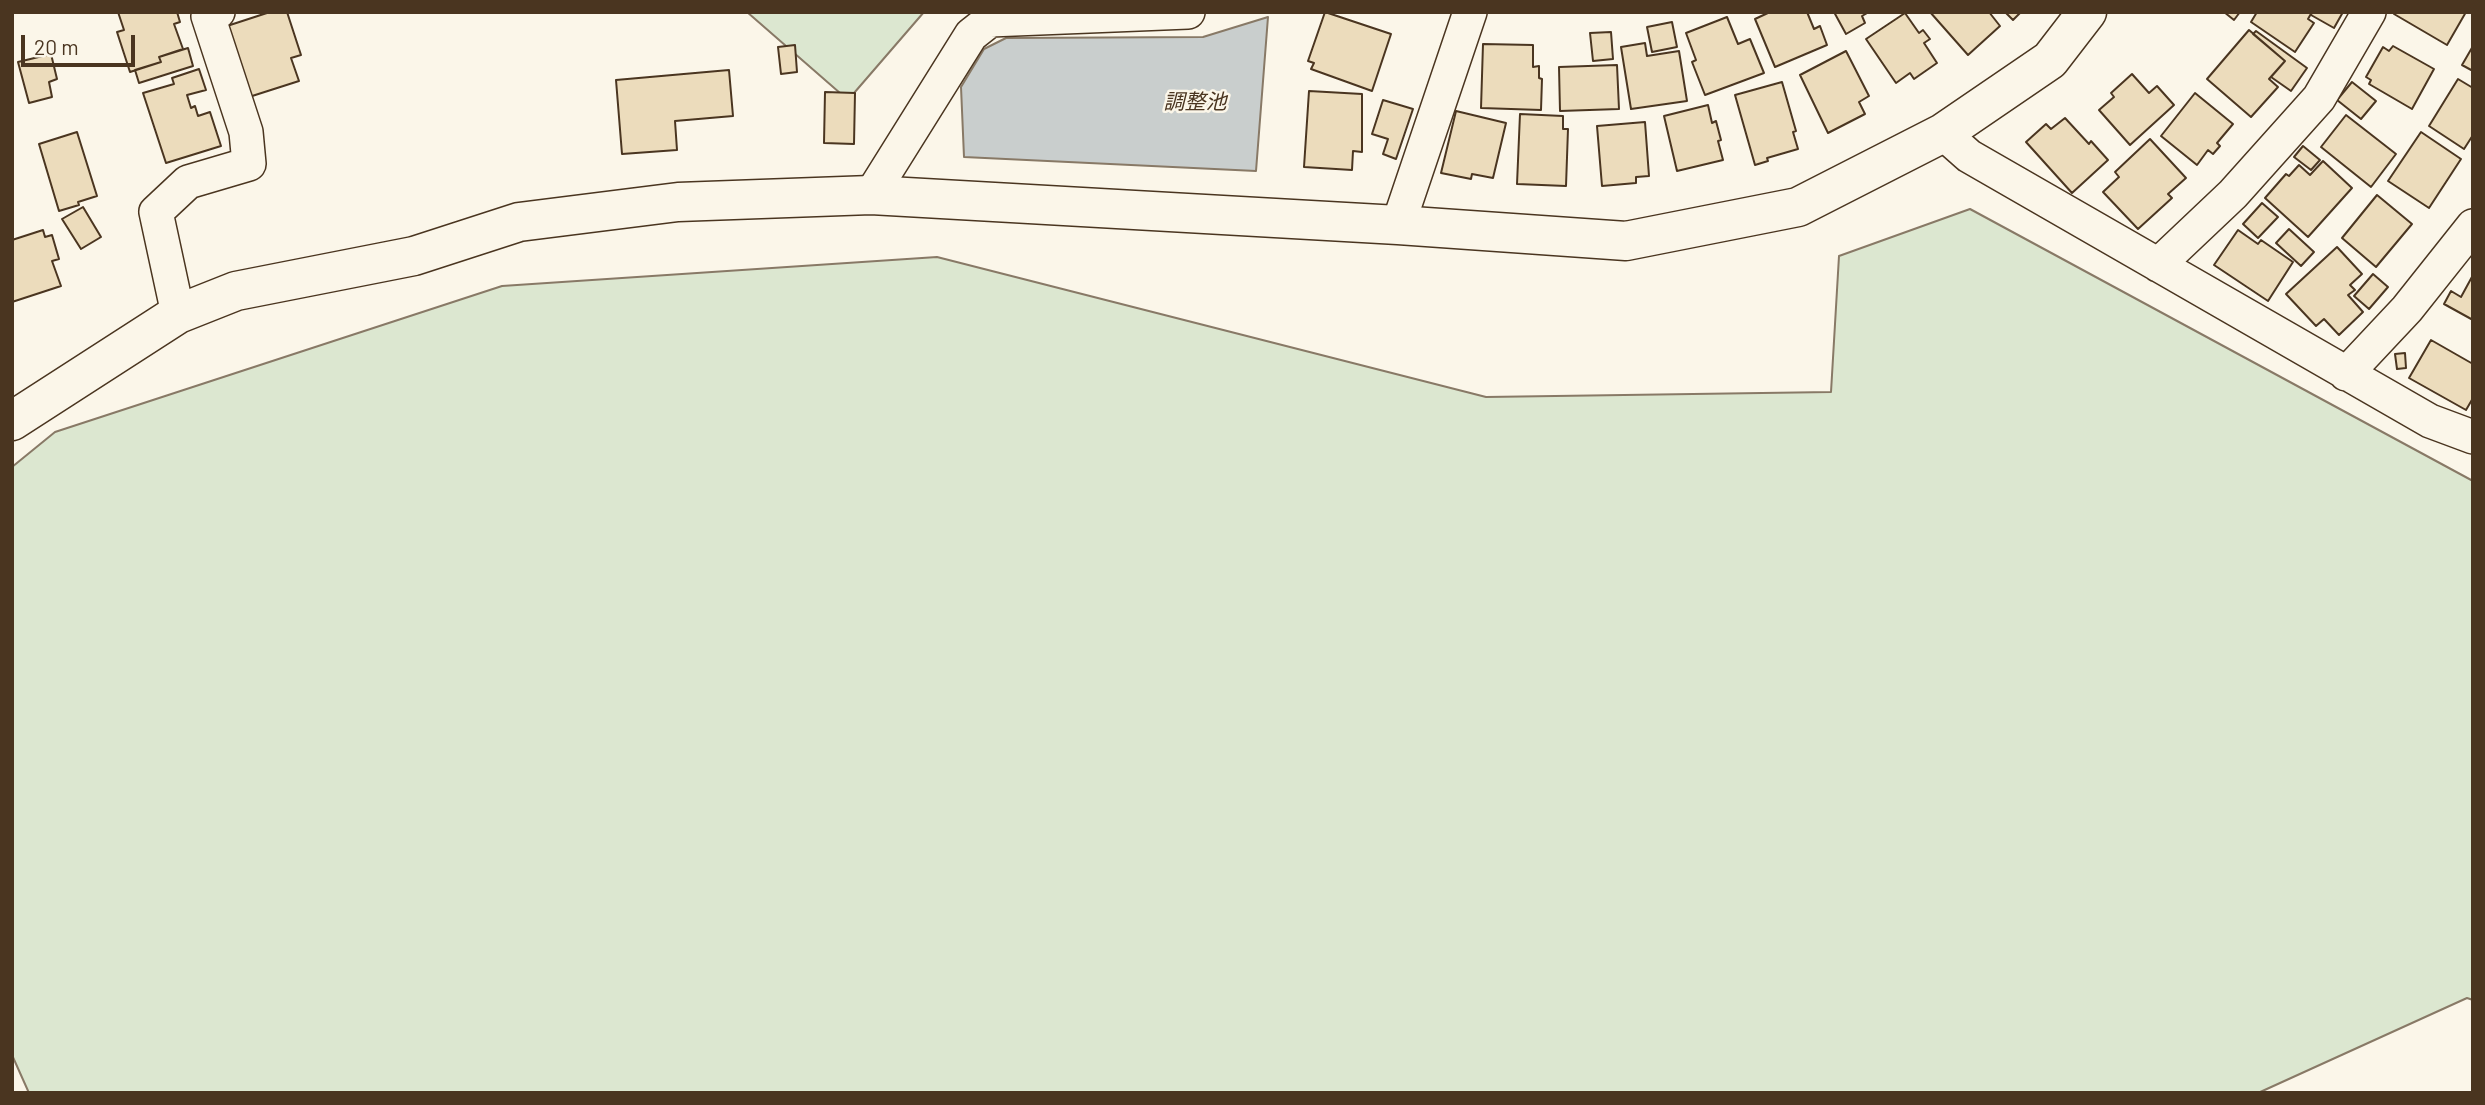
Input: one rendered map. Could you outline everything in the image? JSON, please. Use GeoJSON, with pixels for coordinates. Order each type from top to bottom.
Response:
{"type":"FeatureCollection","features":[{"type":"Feature","properties":{"kind":"street"},"geometry":{"type":"LineString","coordinates":[[178,314],[156,212],[188,182],[249,164],[246,132],[208,16],[218,12]]}},
{"type":"Feature","properties":{"kind":"street"},"geometry":{"type":"LineString","coordinates":[[871,195],[971,35],[990,20],[1188,12]]}},
{"type":"Feature","properties":{"kind":"street"},"geometry":{"type":"LineString","coordinates":[[1398,225],[1470,12]]}},
{"type":"Feature","properties":{"kind":"street"},"geometry":{"type":"LineString","coordinates":[[12,421],[178,314],[236,292],[414,256],[519,222],[678,202],[871,195],[1398,225],[1626,241],[1798,207],[1943,133],[2050,60],[2087,12]]}},
{"type":"Feature","properties":{"kind":"street"},"geometry":{"type":"LineString","coordinates":[[2158,265],[2233,194],[2319,98],[2369,12]]}},
{"type":"Feature","properties":{"kind":"street"},"geometry":{"type":"LineString","coordinates":[[1943,133],[1969,156],[2346,374],[2430,421],[2473,437]]}},
{"type":"Feature","properties":{"kind":"street"},"geometry":{"type":"LineString","coordinates":[[2346,374],[2407,309],[2473,226]]}},
{"type":"Feature","properties":{"kind":"green space"},"geometry":{"type":"Polygon","coordinates":[[[747,12],[924,12],[848,100],[747,12]]]}},
{"type":"Feature","properties":{"kind":"green space"},"geometry":{"type":"Polygon","coordinates":[[[1970,209],[2473,481],[2473,1000],[2467,998],[2258,1093],[29,1093],[12,1055],[12,467],[55,432],[502,286],[937,257],[1486,397],[1831,392],[1839,256],[1970,209]]]}},
{"type":"Feature","properties":{"kind":"water","name":"調整池"},"geometry":{"type":"Polygon","coordinates":[[[1268,17],[1256,171],[964,157],[961,87],[984,49],[1006,38],[1203,37],[1268,17]]]}},
{"type":"Feature","properties":{"kind":"building"},"geometry":{"type":"Polygon","coordinates":[[[118,12],[177,12],[180,22],[174,24],[183,49],[159,57],[161,62],[130,72],[117,32],[124,30],[118,12]]]}},
{"type":"Feature","properties":{"kind":"building"},"geometry":{"type":"Polygon","coordinates":[[[270,12],[287,12],[301,55],[291,58],[299,81],[249,97],[227,26],[270,12]]]}},
{"type":"Feature","properties":{"kind":"building"},"geometry":{"type":"Polygon","coordinates":[[[1325,12],[1391,34],[1372,91],[1311,69],[1314,63],[1308,61],[1325,12]]]}},
{"type":"Feature","properties":{"kind":"building"},"geometry":{"type":"Polygon","coordinates":[[[1770,12],[1807,12],[1814,29],[1820,26],[1827,45],[1775,67],[1755,19],[1770,12]]]}},
{"type":"Feature","properties":{"kind":"building"},"geometry":{"type":"Polygon","coordinates":[[[1834,12],[1869,12],[1862,16],[1865,23],[1846,34],[1834,12]]]}},
{"type":"Feature","properties":{"kind":"building"},"geometry":{"type":"Polygon","coordinates":[[[1930,12],[1989,12],[2000,26],[1968,55],[1930,12]]]}},
{"type":"Feature","properties":{"kind":"building"},"geometry":{"type":"Polygon","coordinates":[[[2005,12],[2021,12],[2013,20],[2005,12]]]}},
{"type":"Feature","properties":{"kind":"building"},"geometry":{"type":"Polygon","coordinates":[[[2224,12],[2240,12],[2234,20],[2224,12]]]}},
{"type":"Feature","properties":{"kind":"building"},"geometry":{"type":"Polygon","coordinates":[[[2257,12],[2312,12],[2308,19],[2314,23],[2295,52],[2251,22],[2257,12]]]}},
{"type":"Feature","properties":{"kind":"building"},"geometry":{"type":"Polygon","coordinates":[[[2312,12],[2343,12],[2334,28],[2311,15],[2312,12]]]}},
{"type":"Feature","properties":{"kind":"building"},"geometry":{"type":"Polygon","coordinates":[[[2466,12],[2447,45],[2394,14],[2466,12]]]}},
{"type":"Feature","properties":{"kind":"building"},"geometry":{"type":"Polygon","coordinates":[[[1905,13],[1919,33],[1923,30],[1930,39],[1924,43],[1937,63],[1914,79],[1910,73],[1896,83],[1866,39],[1905,13]]]}},
{"type":"Feature","properties":{"kind":"building"},"geometry":{"type":"Polygon","coordinates":[[[1727,17],[1738,44],[1750,39],[1764,73],[1705,95],[1692,62],[1696,60],[1686,33],[1727,17]]]}},
{"type":"Feature","properties":{"kind":"building"},"geometry":{"type":"Polygon","coordinates":[[[1672,22],[1677,47],[1652,52],[1647,27],[1672,22]]]}},
{"type":"Feature","properties":{"kind":"building"},"geometry":{"type":"Polygon","coordinates":[[[2249,30],[2285,61],[2269,79],[2278,87],[2251,117],[2207,79],[2249,30]]]}},
{"type":"Feature","properties":{"kind":"building"},"geometry":{"type":"Polygon","coordinates":[[[2256,31],[2307,68],[2291,91],[2271,77],[2285,61],[2253,34],[2256,31]]]}},
{"type":"Feature","properties":{"kind":"building"},"geometry":{"type":"Polygon","coordinates":[[[1611,32],[1613,59],[1593,61],[1590,33],[1611,32]]]}},
{"type":"Feature","properties":{"kind":"building"},"geometry":{"type":"Polygon","coordinates":[[[1645,43],[1647,56],[1679,51],[1687,101],[1631,109],[1621,47],[1645,43]]]}},
{"type":"Feature","properties":{"kind":"building"},"geometry":{"type":"Polygon","coordinates":[[[1483,44],[1533,45],[1533,67],[1539,66],[1539,78],[1542,79],[1541,110],[1481,108],[1483,44]]]}},
{"type":"Feature","properties":{"kind":"building"},"geometry":{"type":"Polygon","coordinates":[[[795,45],[797,72],[781,74],[778,47],[795,45]]]}},
{"type":"Feature","properties":{"kind":"building"},"geometry":{"type":"Polygon","coordinates":[[[2393,46],[2434,69],[2412,109],[2369,84],[2371,80],[2366,77],[2383,47],[2389,51],[2393,46]]]}},
{"type":"Feature","properties":{"kind":"building"},"geometry":{"type":"Polygon","coordinates":[[[2473,46],[2473,71],[2462,65],[2473,46]]]}},
{"type":"Feature","properties":{"kind":"building"},"geometry":{"type":"Polygon","coordinates":[[[188,48],[193,66],[139,83],[135,70],[161,62],[159,57],[188,48]]]}},
{"type":"Feature","properties":{"kind":"building"},"geometry":{"type":"Polygon","coordinates":[[[1846,51],[1869,96],[1859,102],[1865,114],[1828,133],[1800,75],[1846,51]]]}},
{"type":"Feature","properties":{"kind":"building"},"geometry":{"type":"Polygon","coordinates":[[[51,54],[57,79],[49,82],[52,97],[29,103],[18,62],[51,54]]]}},
{"type":"Feature","properties":{"kind":"building"},"geometry":{"type":"Polygon","coordinates":[[[1617,65],[1619,109],[1560,111],[1559,67],[1617,65]]]}},
{"type":"Feature","properties":{"kind":"building"},"geometry":{"type":"Polygon","coordinates":[[[199,69],[206,90],[187,95],[191,108],[195,106],[198,116],[210,112],[221,146],[166,163],[143,93],[174,84],[172,78],[199,69]]]}},
{"type":"Feature","properties":{"kind":"building"},"geometry":{"type":"Polygon","coordinates":[[[729,70],[733,116],[675,121],[677,150],[622,154],[616,80],[729,70]]]}},
{"type":"Feature","properties":{"kind":"building"},"geometry":{"type":"Polygon","coordinates":[[[2132,74],[2149,93],[2157,86],[2174,105],[2130,145],[2099,110],[2114,97],[2111,93],[2132,74]]]}},
{"type":"Feature","properties":{"kind":"building"},"geometry":{"type":"Polygon","coordinates":[[[2458,79],[2473,88],[2473,135],[2464,149],[2429,126],[2458,79]]]}},
{"type":"Feature","properties":{"kind":"building"},"geometry":{"type":"Polygon","coordinates":[[[1782,82],[1796,131],[1793,132],[1798,149],[1767,158],[1768,161],[1755,165],[1735,95],[1782,82]]]}},
{"type":"Feature","properties":{"kind":"building"},"geometry":{"type":"Polygon","coordinates":[[[2352,82],[2376,101],[2361,119],[2337,100],[2352,82]]]}},
{"type":"Feature","properties":{"kind":"building"},"geometry":{"type":"Polygon","coordinates":[[[1309,91],[1362,94],[1362,152],[1353,151],[1352,170],[1304,167],[1309,91]]]}},
{"type":"Feature","properties":{"kind":"building"},"geometry":{"type":"Polygon","coordinates":[[[825,92],[855,93],[854,144],[824,143],[825,92]]]}},
{"type":"Feature","properties":{"kind":"building"},"geometry":{"type":"Polygon","coordinates":[[[2195,93],[2233,124],[2217,143],[2220,146],[2213,154],[2208,150],[2197,165],[2161,136],[2195,93]]]}},
{"type":"Feature","properties":{"kind":"building"},"geometry":{"type":"Polygon","coordinates":[[[1383,100],[1413,109],[1396,159],[1383,154],[1388,139],[1372,134],[1383,100]]]}},
{"type":"Feature","properties":{"kind":"building"},"geometry":{"type":"Polygon","coordinates":[[[1708,105],[1712,123],[1716,121],[1723,160],[1677,171],[1664,116],[1708,105]]]}},
{"type":"Feature","properties":{"kind":"building"},"geometry":{"type":"Polygon","coordinates":[[[1456,111],[1506,123],[1493,178],[1472,174],[1471,179],[1441,173],[1456,111]]]}},
{"type":"Feature","properties":{"kind":"building"},"geometry":{"type":"Polygon","coordinates":[[[1520,114],[1563,116],[1563,129],[1568,129],[1566,186],[1517,184],[1520,114]]]}},
{"type":"Feature","properties":{"kind":"building"},"geometry":{"type":"Polygon","coordinates":[[[2346,115],[2396,154],[2371,187],[2321,147],[2346,115]]]}},
{"type":"Feature","properties":{"kind":"building"},"geometry":{"type":"Polygon","coordinates":[[[2065,118],[2108,160],[2072,193],[2026,142],[2046,124],[2051,129],[2065,118]]]}},
{"type":"Feature","properties":{"kind":"building"},"geometry":{"type":"Polygon","coordinates":[[[1645,122],[1649,176],[1636,177],[1636,183],[1602,186],[1597,126],[1645,122]]]}},
{"type":"Feature","properties":{"kind":"building"},"geometry":{"type":"Polygon","coordinates":[[[77,132],[97,196],[59,211],[39,144],[77,132]]]}},
{"type":"Feature","properties":{"kind":"building"},"geometry":{"type":"Polygon","coordinates":[[[2421,132],[2461,159],[2429,208],[2388,181],[2421,132]]]}},
{"type":"Feature","properties":{"kind":"building"},"geometry":{"type":"Polygon","coordinates":[[[2150,139],[2186,178],[2168,194],[2172,198],[2138,229],[2103,192],[2119,177],[2115,172],[2150,139]]]}},
{"type":"Feature","properties":{"kind":"building"},"geometry":{"type":"Polygon","coordinates":[[[2303,146],[2320,160],[2311,170],[2294,157],[2303,146]]]}},
{"type":"Feature","properties":{"kind":"building"},"geometry":{"type":"Polygon","coordinates":[[[2323,161],[2352,188],[2308,237],[2265,198],[2286,174],[2289,176],[2299,165],[2310,175],[2323,161]]]}},
{"type":"Feature","properties":{"kind":"building"},"geometry":{"type":"Polygon","coordinates":[[[2377,195],[2412,224],[2376,267],[2342,238],[2377,195]]]}},
{"type":"Feature","properties":{"kind":"building"},"geometry":{"type":"Polygon","coordinates":[[[2262,203],[2278,217],[2258,238],[2243,224],[2262,203]]]}},
{"type":"Feature","properties":{"kind":"building"},"geometry":{"type":"Polygon","coordinates":[[[83,207],[101,237],[81,249],[62,219],[83,207]]]}},
{"type":"Feature","properties":{"kind":"building"},"geometry":{"type":"Polygon","coordinates":[[[2289,229],[2314,252],[2301,266],[2276,243],[2289,229]]]}},
{"type":"Feature","properties":{"kind":"building"},"geometry":{"type":"Polygon","coordinates":[[[43,230],[45,237],[52,235],[59,259],[52,261],[61,286],[12,302],[12,240],[43,230]]]}},
{"type":"Feature","properties":{"kind":"building"},"geometry":{"type":"Polygon","coordinates":[[[2238,230],[2258,244],[2261,240],[2293,262],[2268,301],[2214,265],[2238,230]]]}},
{"type":"Feature","properties":{"kind":"building"},"geometry":{"type":"Polygon","coordinates":[[[2337,247],[2362,274],[2350,285],[2355,290],[2348,295],[2363,312],[2339,335],[2324,319],[2316,326],[2286,294],[2337,247]]]}},
{"type":"Feature","properties":{"kind":"building"},"geometry":{"type":"Polygon","coordinates":[[[2373,274],[2388,287],[2369,309],[2354,296],[2373,274]]]}},
{"type":"Feature","properties":{"kind":"building"},"geometry":{"type":"Polygon","coordinates":[[[2473,275],[2473,320],[2444,304],[2451,291],[2461,297],[2473,275]]]}},
{"type":"Feature","properties":{"kind":"building"},"geometry":{"type":"Polygon","coordinates":[[[2431,340],[2473,364],[2473,398],[2466,410],[2409,378],[2431,340]]]}},
{"type":"Feature","properties":{"kind":"building"},"geometry":{"type":"Polygon","coordinates":[[[2405,353],[2406,368],[2397,369],[2395,354],[2405,353]]]}}]}
